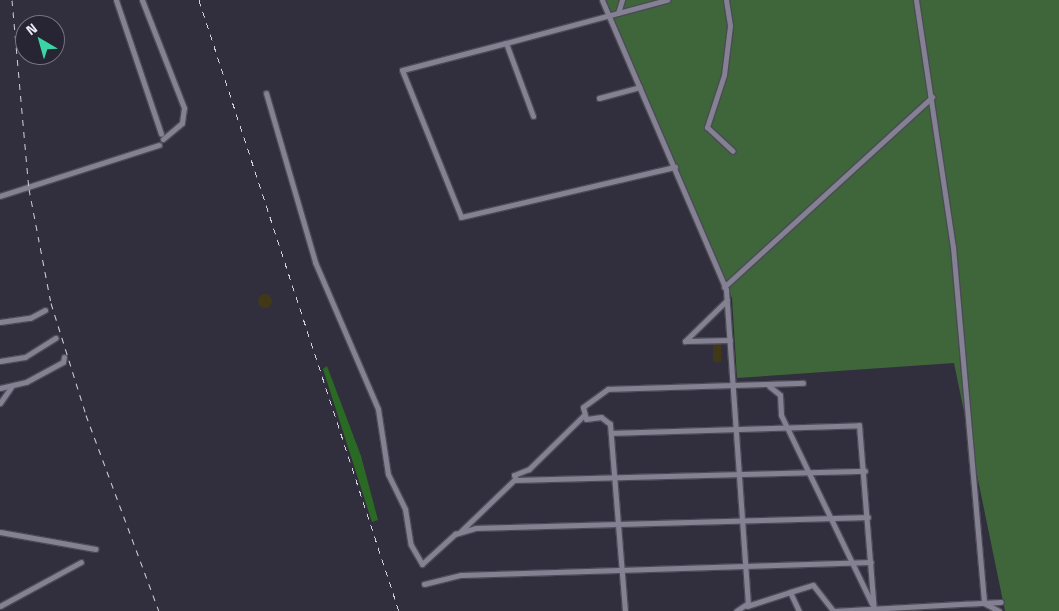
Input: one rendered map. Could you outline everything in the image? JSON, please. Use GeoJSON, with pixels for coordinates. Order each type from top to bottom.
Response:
{"type":"FeatureCollection","features":[{"type":"Feature","properties":{"kind":"street"},"geometry":{"type":"LineString","coordinates":[[116,0],[162,137],[182,123],[184,108],[142,0]]}},
{"type":"Feature","properties":{"kind":"street"},"geometry":{"type":"LineString","coordinates":[[602,0],[675,167],[724,287],[727,300],[743,520],[747,606]]}},
{"type":"Feature","properties":{"kind":"street"},"geometry":{"type":"LineString","coordinates":[[618,13],[622,0]]}},
{"type":"Feature","properties":{"kind":"street"},"geometry":{"type":"LineString","coordinates":[[667,0],[402,70],[461,218],[675,167]]}},
{"type":"Feature","properties":{"kind":"street"},"geometry":{"type":"LineString","coordinates":[[726,0],[730,26],[724,75],[707,127],[733,151]]}},
{"type":"Feature","properties":{"kind":"street"},"geometry":{"type":"LineString","coordinates":[[916,0],[932,97],[962,332],[984,603]]}},
{"type":"Feature","properties":{"kind":"street"},"geometry":{"type":"LineString","coordinates":[[506,43],[534,116]]}},
{"type":"Feature","properties":{"kind":"street"},"geometry":{"type":"LineString","coordinates":[[599,98],[640,87]]}},
{"type":"Feature","properties":{"kind":"street"},"geometry":{"type":"LineString","coordinates":[[266,93],[315,262],[378,410],[385,464],[405,509],[411,545],[422,564],[461,531],[583,416],[587,403],[608,389],[733,385],[769,386],[803,383]]}},
{"type":"Feature","properties":{"kind":"street"},"geometry":{"type":"LineString","coordinates":[[724,287],[932,97]]}},
{"type":"Feature","properties":{"kind":"street"},"geometry":{"type":"LineString","coordinates":[[0,196],[159,145]]}},
{"type":"Feature","properties":{"kind":"street"},"geometry":{"type":"LineString","coordinates":[[727,300],[685,341],[730,340]]}},
{"type":"Feature","properties":{"kind":"street"},"geometry":{"type":"LineString","coordinates":[[0,322],[30,318],[45,310]]}},
{"type":"Feature","properties":{"kind":"street"},"geometry":{"type":"LineString","coordinates":[[0,361],[25,356],[56,338]]}},
{"type":"Feature","properties":{"kind":"street"},"geometry":{"type":"LineString","coordinates":[[0,388],[11,387],[63,362],[64,357]]}},
{"type":"Feature","properties":{"kind":"street"},"geometry":{"type":"LineString","coordinates":[[769,386],[780,395],[786,428],[874,609]]}},
{"type":"Feature","properties":{"kind":"street"},"geometry":{"type":"LineString","coordinates":[[0,402],[11,387]]}},
{"type":"Feature","properties":{"kind":"street"},"geometry":{"type":"LineString","coordinates":[[583,416],[607,419],[611,433],[625,611]]}},
{"type":"Feature","properties":{"kind":"street"},"geometry":{"type":"LineString","coordinates":[[611,433],[859,425],[865,471],[874,609]]}},
{"type":"Feature","properties":{"kind":"street"},"geometry":{"type":"LineString","coordinates":[[515,479],[615,479],[865,471]]}},
{"type":"Feature","properties":{"kind":"street"},"geometry":{"type":"LineString","coordinates":[[461,531],[619,523],[868,517]]}},
{"type":"Feature","properties":{"kind":"street"},"geometry":{"type":"LineString","coordinates":[[0,532],[95,549]]}},
{"type":"Feature","properties":{"kind":"street"},"geometry":{"type":"LineString","coordinates":[[0,606],[81,562]]}},
{"type":"Feature","properties":{"kind":"street"},"geometry":{"type":"LineString","coordinates":[[424,584],[461,575],[746,564],[871,562]]}},
{"type":"Feature","properties":{"kind":"street"},"geometry":{"type":"LineString","coordinates":[[736,611],[813,585],[828,610],[1001,602]]}},
{"type":"Feature","properties":{"kind":"street"},"geometry":{"type":"LineString","coordinates":[[790,592],[799,611]]}},
{"type":"Feature","properties":{"kind":"street"},"geometry":{"type":"LineString","coordinates":[[984,603],[999,611]]}},
{"type":"Feature","properties":{"kind":"green space"},"geometry":{"type":"Polygon","coordinates":[[[606,0],[1059,0],[1059,611],[1005,611],[954,363],[737,378],[732,298],[606,0]]]}},
{"type":"Feature","properties":{"kind":"green space"},"geometry":{"type":"Polygon","coordinates":[[[327,366],[361,456],[378,520],[372,522],[323,369],[327,366]]]}},
{"type":"Feature","properties":{"kind":"sand"},"geometry":{"type":"Polygon","coordinates":[[[262,294],[268,294],[272,301],[268,308],[262,308],[258,304],[258,298],[262,294]]]}},
{"type":"Feature","properties":{"kind":"sand"},"geometry":{"type":"Polygon","coordinates":[[[713,342],[721,342],[721,362],[713,362],[713,342]]]}},
{"type":"Feature","properties":{"kind":"railway"},"geometry":{"type":"LineString","coordinates":[[12,0],[29,189],[51,303],[86,415],[159,611]]}},
{"type":"Feature","properties":{"kind":"railway"},"geometry":{"type":"LineString","coordinates":[[199,0],[399,611]]}}]}
